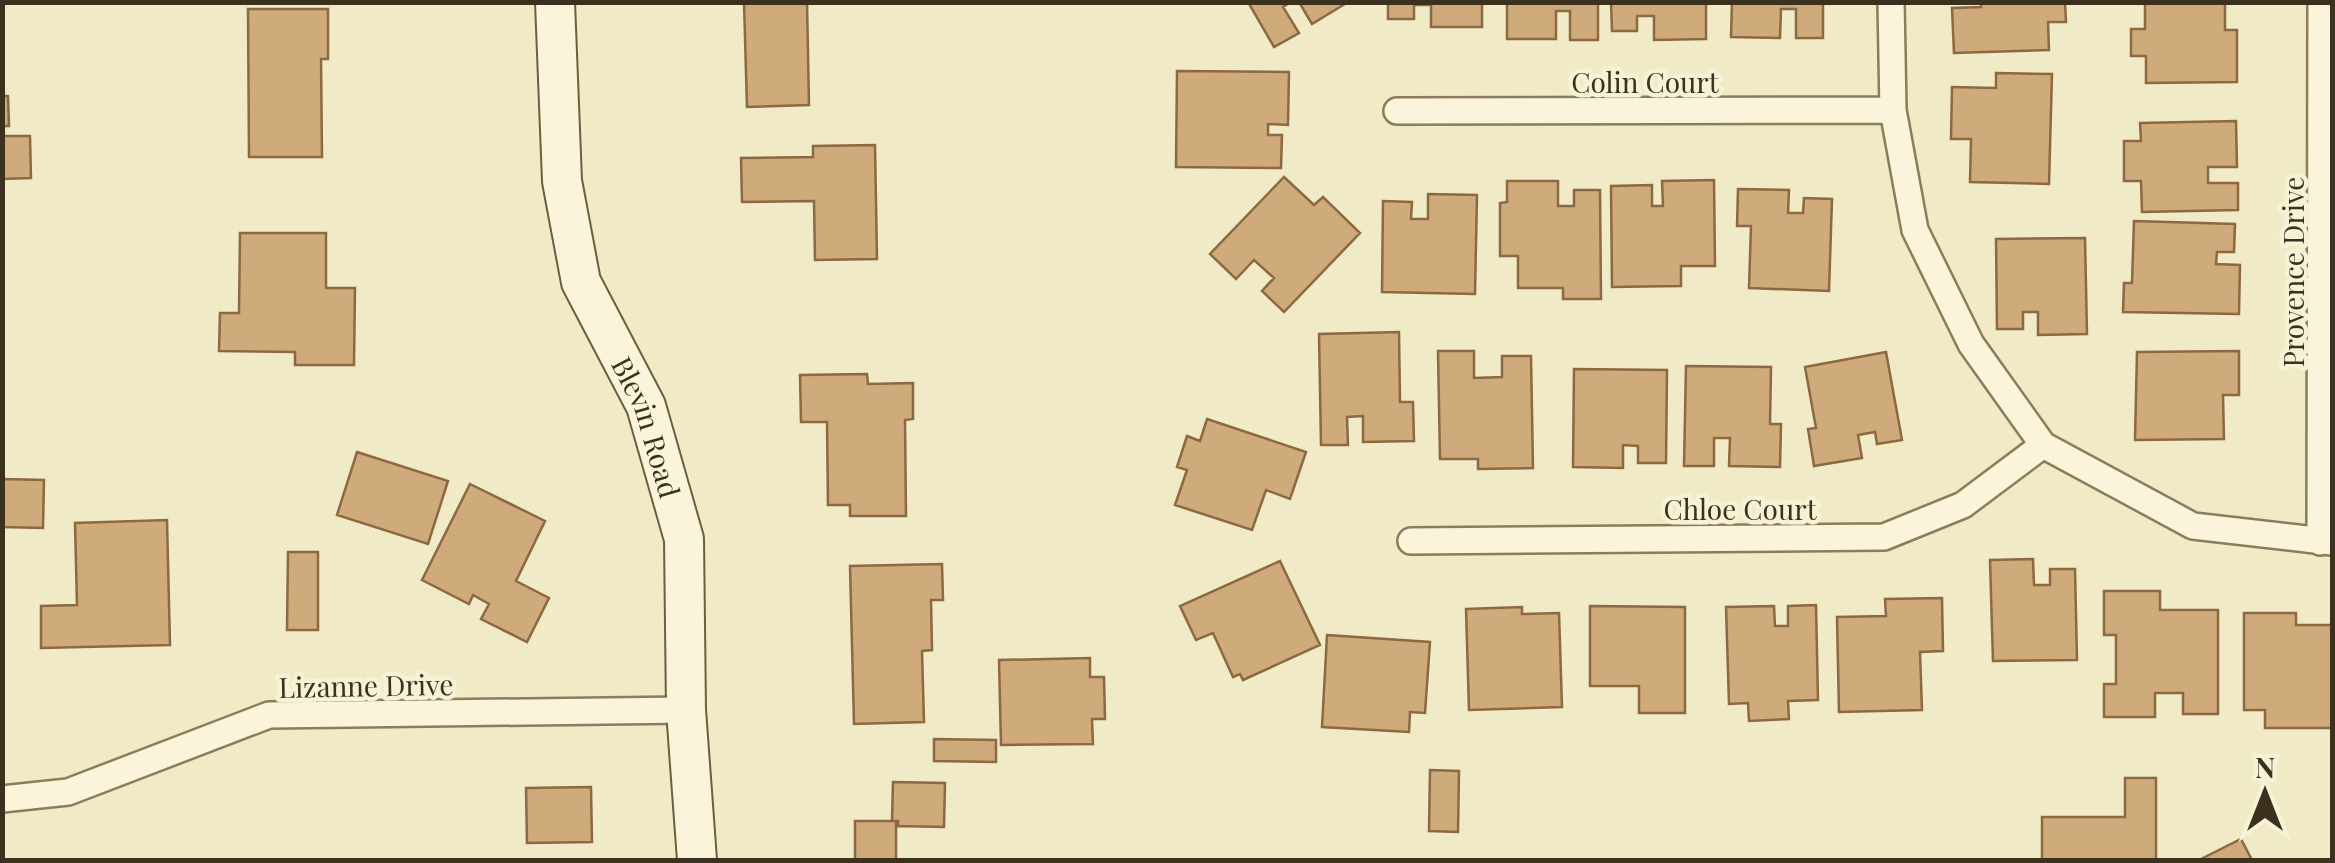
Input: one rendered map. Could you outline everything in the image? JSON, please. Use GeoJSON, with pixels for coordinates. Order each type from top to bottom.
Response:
{"type":"FeatureCollection","features":[{"type":"Feature","properties":{"kind":"street","name":"Blevin Road"},"geometry":{"type":"LineString","coordinates":[[555,2],[562,181],[581,282],[646,406],[684,540],[686,710],[697,860]]}},
{"type":"Feature","properties":{"kind":"street"},"geometry":{"type":"LineString","coordinates":[[1891,2],[1892,110],[1916,230],[1971,344],[2043,445],[2193,526],[2326,542]]}},
{"type":"Feature","properties":{"kind":"street","name":"Provence Drive"},"geometry":{"type":"LineString","coordinates":[[2321,2],[2328,108],[2326,542]]}},
{"type":"Feature","properties":{"kind":"street","name":"Colin Court"},"geometry":{"type":"LineString","coordinates":[[1397,111],[1892,110]]}},
{"type":"Feature","properties":{"kind":"street","name":"Chloe Court"},"geometry":{"type":"LineString","coordinates":[[1411,540],[1884,537],[1963,504],[2043,445]]}},
{"type":"Feature","properties":{"kind":"street","name":"Lizanne Drive"},"geometry":{"type":"LineString","coordinates":[[2,799],[68,792],[269,716],[686,710]]}},
{"type":"Feature","properties":{"kind":"building"},"geometry":{"type":"Polygon","coordinates":[[[744,2],[807,2],[809,105],[747,107],[744,2]]]}},
{"type":"Feature","properties":{"kind":"building"},"geometry":{"type":"Polygon","coordinates":[[[1248,2],[1291,2],[1283,7],[1299,33],[1274,47],[1248,2]]]}},
{"type":"Feature","properties":{"kind":"building"},"geometry":{"type":"Polygon","coordinates":[[[1299,2],[1348,2],[1312,24],[1299,2]]]}},
{"type":"Feature","properties":{"kind":"building"},"geometry":{"type":"Polygon","coordinates":[[[1388,2],[1482,2],[1482,27],[1431,27],[1431,5],[1414,5],[1414,19],[1388,19],[1388,2]]]}},
{"type":"Feature","properties":{"kind":"building"},"geometry":{"type":"Polygon","coordinates":[[[1507,2],[1598,2],[1598,40],[1570,40],[1570,11],[1556,11],[1556,39],[1507,39],[1507,2]]]}},
{"type":"Feature","properties":{"kind":"building"},"geometry":{"type":"Polygon","coordinates":[[[1611,2],[1706,2],[1706,39],[1654,40],[1654,16],[1637,16],[1637,31],[1612,31],[1611,2]]]}},
{"type":"Feature","properties":{"kind":"building"},"geometry":{"type":"Polygon","coordinates":[[[1732,2],[1823,2],[1823,38],[1796,38],[1796,9],[1781,9],[1780,38],[1731,37],[1732,2]]]}},
{"type":"Feature","properties":{"kind":"building"},"geometry":{"type":"Polygon","coordinates":[[[1981,2],[2065,2],[2066,22],[2048,22],[2049,50],[1954,53],[1952,8],[1981,7],[1981,2]]]}},
{"type":"Feature","properties":{"kind":"building"},"geometry":{"type":"Polygon","coordinates":[[[2145,2],[2225,2],[2225,30],[2237,30],[2237,82],[2146,83],[2146,56],[2131,56],[2131,29],[2145,29],[2145,2]]]}},
{"type":"Feature","properties":{"kind":"building"},"geometry":{"type":"Polygon","coordinates":[[[248,9],[328,9],[328,59],[321,59],[322,157],[249,157],[248,9]]]}},
{"type":"Feature","properties":{"kind":"building"},"geometry":{"type":"Polygon","coordinates":[[[1177,71],[1289,72],[1288,125],[1268,124],[1268,135],[1282,135],[1281,168],[1176,167],[1177,71]]]}},
{"type":"Feature","properties":{"kind":"building"},"geometry":{"type":"Polygon","coordinates":[[[1996,73],[2052,74],[2049,184],[1970,182],[1971,139],[1951,139],[1952,87],[1996,88],[1996,73]]]}},
{"type":"Feature","properties":{"kind":"building"},"geometry":{"type":"Polygon","coordinates":[[[2,96],[8,96],[9,126],[2,126],[2,96]]]}},
{"type":"Feature","properties":{"kind":"building"},"geometry":{"type":"Polygon","coordinates":[[[2236,121],[2237,167],[2208,167],[2208,183],[2238,183],[2238,210],[2142,212],[2141,181],[2124,181],[2124,141],[2141,141],[2140,123],[2236,121]]]}},
{"type":"Feature","properties":{"kind":"building"},"geometry":{"type":"Polygon","coordinates":[[[2,136],[30,136],[31,178],[2,179],[2,136]]]}},
{"type":"Feature","properties":{"kind":"building"},"geometry":{"type":"Polygon","coordinates":[[[875,145],[877,259],[815,260],[814,201],[742,202],[741,158],[813,157],[813,146],[875,145]]]}},
{"type":"Feature","properties":{"kind":"building"},"geometry":{"type":"Polygon","coordinates":[[[1284,177],[1314,205],[1323,197],[1360,233],[1284,312],[1262,291],[1274,278],[1254,260],[1236,279],[1210,254],[1284,177]]]}},
{"type":"Feature","properties":{"kind":"building"},"geometry":{"type":"Polygon","coordinates":[[[1714,180],[1715,266],[1681,266],[1681,286],[1612,287],[1611,186],[1652,185],[1652,206],[1663,206],[1662,181],[1714,180]]]}},
{"type":"Feature","properties":{"kind":"building"},"geometry":{"type":"Polygon","coordinates":[[[1507,181],[1558,181],[1558,206],[1574,206],[1574,190],[1600,190],[1601,299],[1563,299],[1563,288],[1518,288],[1518,256],[1500,256],[1500,203],[1507,202],[1507,181]]]}},
{"type":"Feature","properties":{"kind":"building"},"geometry":{"type":"Polygon","coordinates":[[[1738,189],[1789,190],[1788,213],[1803,213],[1804,198],[1832,199],[1829,291],[1749,288],[1751,226],[1737,226],[1738,189]]]}},
{"type":"Feature","properties":{"kind":"building"},"geometry":{"type":"Polygon","coordinates":[[[1428,194],[1477,195],[1475,294],[1382,292],[1383,201],[1412,202],[1411,219],[1428,219],[1428,194]]]}},
{"type":"Feature","properties":{"kind":"building"},"geometry":{"type":"Polygon","coordinates":[[[2134,221],[2235,224],[2234,252],[2217,252],[2216,264],[2240,265],[2239,314],[2123,312],[2124,283],[2132,283],[2134,221]]]}},
{"type":"Feature","properties":{"kind":"building"},"geometry":{"type":"Polygon","coordinates":[[[240,233],[326,233],[326,288],[355,288],[354,365],[295,365],[295,352],[219,351],[220,313],[239,313],[240,233]]]}},
{"type":"Feature","properties":{"kind":"building"},"geometry":{"type":"Polygon","coordinates":[[[2085,238],[2087,334],[2038,335],[2038,312],[2023,312],[2023,329],[1997,329],[1996,239],[2085,238]]]}},
{"type":"Feature","properties":{"kind":"building"},"geometry":{"type":"Polygon","coordinates":[[[1399,332],[1400,402],[1413,402],[1414,441],[1363,442],[1363,416],[1347,417],[1348,445],[1321,445],[1319,334],[1399,332]]]}},
{"type":"Feature","properties":{"kind":"building"},"geometry":{"type":"Polygon","coordinates":[[[1438,351],[1474,351],[1474,378],[1502,377],[1502,356],[1531,356],[1533,468],[1478,469],[1478,459],[1440,459],[1438,351]]]}},
{"type":"Feature","properties":{"kind":"building"},"geometry":{"type":"Polygon","coordinates":[[[2239,351],[2239,395],[2223,395],[2224,439],[2135,440],[2137,352],[2239,351]]]}},
{"type":"Feature","properties":{"kind":"building"},"geometry":{"type":"Polygon","coordinates":[[[1886,352],[1902,440],[1877,444],[1875,432],[1858,435],[1862,458],[1814,466],[1808,429],[1816,428],[1805,367],[1886,352]]]}},
{"type":"Feature","properties":{"kind":"building"},"geometry":{"type":"Polygon","coordinates":[[[1686,366],[1771,367],[1770,424],[1781,424],[1780,467],[1729,466],[1730,438],[1714,438],[1714,466],[1684,466],[1686,366]]]}},
{"type":"Feature","properties":{"kind":"building"},"geometry":{"type":"Polygon","coordinates":[[[1574,369],[1667,370],[1666,463],[1638,463],[1638,446],[1623,445],[1623,468],[1573,467],[1574,369]]]}},
{"type":"Feature","properties":{"kind":"building"},"geometry":{"type":"Polygon","coordinates":[[[867,374],[868,384],[913,383],[913,419],[905,420],[906,516],[850,516],[850,505],[828,505],[827,422],[801,422],[800,375],[867,374]]]}},
{"type":"Feature","properties":{"kind":"building"},"geometry":{"type":"Polygon","coordinates":[[[1207,419],[1306,452],[1290,499],[1266,490],[1252,530],[1175,505],[1187,470],[1177,467],[1187,436],[1200,441],[1207,419]]]}},
{"type":"Feature","properties":{"kind":"building"},"geometry":{"type":"Polygon","coordinates":[[[357,452],[448,481],[428,544],[337,515],[357,452]]]}},
{"type":"Feature","properties":{"kind":"building"},"geometry":{"type":"Polygon","coordinates":[[[2,479],[44,480],[43,528],[2,527],[2,479]]]}},
{"type":"Feature","properties":{"kind":"building"},"geometry":{"type":"Polygon","coordinates":[[[470,484],[545,521],[516,581],[549,598],[527,642],[481,619],[489,604],[473,595],[469,604],[422,580],[470,484]]]}},
{"type":"Feature","properties":{"kind":"building"},"geometry":{"type":"Polygon","coordinates":[[[167,520],[170,645],[41,648],[41,606],[77,605],[75,523],[167,520]]]}},
{"type":"Feature","properties":{"kind":"building"},"geometry":{"type":"Polygon","coordinates":[[[288,552],[318,552],[318,630],[287,630],[288,552]]]}},
{"type":"Feature","properties":{"kind":"building"},"geometry":{"type":"Polygon","coordinates":[[[2033,559],[2034,585],[2050,585],[2050,569],[2075,569],[2077,660],[1993,661],[1990,560],[2033,559]]]}},
{"type":"Feature","properties":{"kind":"building"},"geometry":{"type":"Polygon","coordinates":[[[1280,561],[1320,645],[1243,680],[1240,674],[1233,677],[1213,633],[1196,640],[1180,606],[1280,561]]]}},
{"type":"Feature","properties":{"kind":"building"},"geometry":{"type":"Polygon","coordinates":[[[942,564],[943,600],[931,600],[932,650],[922,651],[924,722],[854,724],[850,566],[942,564]]]}},
{"type":"Feature","properties":{"kind":"building"},"geometry":{"type":"Polygon","coordinates":[[[2104,591],[2160,591],[2160,610],[2218,610],[2218,714],[2183,714],[2183,693],[2155,693],[2155,717],[2104,717],[2104,684],[2116,684],[2116,635],[2104,635],[2104,591]]]}},
{"type":"Feature","properties":{"kind":"building"},"geometry":{"type":"Polygon","coordinates":[[[1942,598],[1943,651],[1920,652],[1922,710],[1839,712],[1837,617],[1886,616],[1885,599],[1942,598]]]}},
{"type":"Feature","properties":{"kind":"building"},"geometry":{"type":"Polygon","coordinates":[[[1816,605],[1818,700],[1788,701],[1789,719],[1749,721],[1748,703],[1729,704],[1726,607],[1774,606],[1775,626],[1788,626],[1788,606],[1816,605]]]}},
{"type":"Feature","properties":{"kind":"building"},"geometry":{"type":"Polygon","coordinates":[[[1590,606],[1685,607],[1685,713],[1639,713],[1639,686],[1590,686],[1590,606]]]}},
{"type":"Feature","properties":{"kind":"building"},"geometry":{"type":"Polygon","coordinates":[[[1522,607],[1522,614],[1559,613],[1562,707],[1469,710],[1466,609],[1522,607]]]}},
{"type":"Feature","properties":{"kind":"building"},"geometry":{"type":"Polygon","coordinates":[[[2244,613],[2296,613],[2296,625],[2332,625],[2332,728],[2265,728],[2265,710],[2244,710],[2244,613]]]}},
{"type":"Feature","properties":{"kind":"building"},"geometry":{"type":"Polygon","coordinates":[[[1327,635],[1430,642],[1425,713],[1410,712],[1409,732],[1322,727],[1327,635]]]}},
{"type":"Feature","properties":{"kind":"building"},"geometry":{"type":"Polygon","coordinates":[[[1090,658],[1090,677],[1104,677],[1105,719],[1092,719],[1093,744],[1001,745],[999,660],[1090,658]]]}},
{"type":"Feature","properties":{"kind":"building"},"geometry":{"type":"Polygon","coordinates":[[[934,739],[996,740],[996,762],[934,761],[934,739]]]}},
{"type":"Feature","properties":{"kind":"building"},"geometry":{"type":"Polygon","coordinates":[[[1430,770],[1459,771],[1458,832],[1429,831],[1430,770]]]}},
{"type":"Feature","properties":{"kind":"building"},"geometry":{"type":"Polygon","coordinates":[[[2125,778],[2156,778],[2156,860],[2042,860],[2042,817],[2125,817],[2125,778]]]}},
{"type":"Feature","properties":{"kind":"building"},"geometry":{"type":"Polygon","coordinates":[[[893,782],[945,783],[944,827],[898,826],[898,821],[892,821],[893,782]]]}},
{"type":"Feature","properties":{"kind":"building"},"geometry":{"type":"Polygon","coordinates":[[[591,787],[592,842],[527,843],[526,788],[591,787]]]}},
{"type":"Feature","properties":{"kind":"building"},"geometry":{"type":"Polygon","coordinates":[[[855,821],[896,821],[896,860],[855,860],[855,821]]]}},
{"type":"Feature","properties":{"kind":"building"},"geometry":{"type":"Polygon","coordinates":[[[2241,839],[2252,860],[2199,860],[2241,839]]]}}]}
